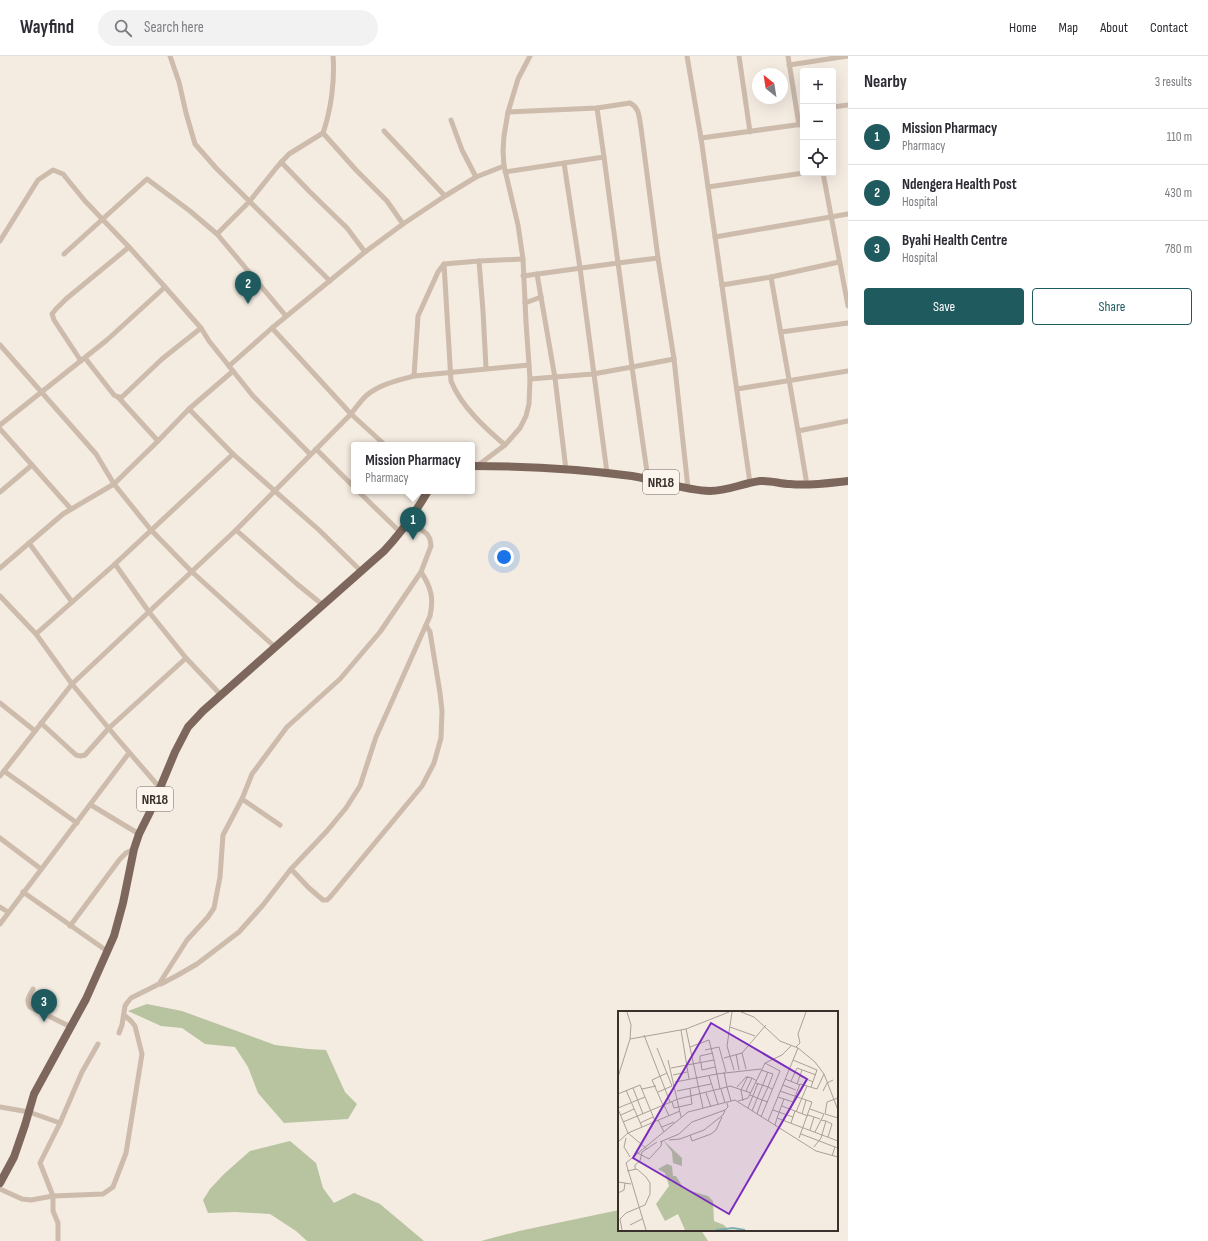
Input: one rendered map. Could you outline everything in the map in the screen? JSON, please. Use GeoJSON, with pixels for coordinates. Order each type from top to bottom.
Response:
{"type":"FeatureCollection","features":[{"type":"Feature","properties":{"kind":"main road","name":"NR18"},"geometry":{"type":"LineString","coordinates":[[475,466],[607,473],[648,479],[709,491],[726,490],[762,481],[807,485],[848,481]]}},
{"type":"Feature","properties":{"kind":"main road","name":"NR18"},"geometry":{"type":"LineString","coordinates":[[0,1183],[14,1157],[38,1084],[86,999],[114,936],[123,903],[134,849],[139,834],[175,752],[188,727],[203,711],[384,551],[401,533],[426,494]]}},
{"type":"Feature","properties":{"kind":"street"},"geometry":{"type":"LineString","coordinates":[[170,56],[179,82],[195,144],[249,202],[330,281]]}},
{"type":"Feature","properties":{"kind":"street"},"geometry":{"type":"LineString","coordinates":[[217,234],[249,202],[289,154],[323,133],[328,116],[333,71],[333,56]]}},
{"type":"Feature","properties":{"kind":"street"},"geometry":{"type":"LineString","coordinates":[[475,465],[505,445],[520,428],[526,416],[529,404],[530,379],[523,259],[518,225],[504,166],[504,136],[508,112],[518,79],[530,56]]}},
{"type":"Feature","properties":{"kind":"street"},"geometry":{"type":"LineString","coordinates":[[687,56],[701,138],[750,483]]}},
{"type":"Feature","properties":{"kind":"street"},"geometry":{"type":"LineString","coordinates":[[740,56],[750,132]]}},
{"type":"Feature","properties":{"kind":"street"},"geometry":{"type":"LineString","coordinates":[[788,56],[800,120]]}},
{"type":"Feature","properties":{"kind":"street"},"geometry":{"type":"LineString","coordinates":[[790,65],[848,56]]}},
{"type":"Feature","properties":{"kind":"street"},"geometry":{"type":"LineString","coordinates":[[508,112],[597,108],[630,103],[638,110],[658,258],[674,359],[688,488]]}},
{"type":"Feature","properties":{"kind":"street"},"geometry":{"type":"LineString","coordinates":[[836,108],[848,106]]}},
{"type":"Feature","properties":{"kind":"street"},"geometry":{"type":"LineString","coordinates":[[597,108],[648,479]]}},
{"type":"Feature","properties":{"kind":"street"},"geometry":{"type":"LineString","coordinates":[[452,120],[462,150],[476,177]]}},
{"type":"Feature","properties":{"kind":"street"},"geometry":{"type":"LineString","coordinates":[[701,138],[800,125]]}},
{"type":"Feature","properties":{"kind":"street"},"geometry":{"type":"LineString","coordinates":[[384,131],[445,196]]}},
{"type":"Feature","properties":{"kind":"street"},"geometry":{"type":"LineString","coordinates":[[323,133],[356,170],[387,201],[403,224]]}},
{"type":"Feature","properties":{"kind":"street"},"geometry":{"type":"LineString","coordinates":[[505,172],[604,157]]}},
{"type":"Feature","properties":{"kind":"street"},"geometry":{"type":"LineString","coordinates":[[281,162],[348,228],[365,252]]}},
{"type":"Feature","properties":{"kind":"street"},"geometry":{"type":"LineString","coordinates":[[564,163],[580,268],[607,473]]}},
{"type":"Feature","properties":{"kind":"street"},"geometry":{"type":"LineString","coordinates":[[229,366],[286,316],[365,252],[403,224],[476,177],[504,166]]}},
{"type":"Feature","properties":{"kind":"street"},"geometry":{"type":"LineString","coordinates":[[0,241],[38,180],[53,170],[63,174],[85,201],[129,246],[201,328],[253,396],[310,454]]}},
{"type":"Feature","properties":{"kind":"street"},"geometry":{"type":"LineString","coordinates":[[708,188],[800,174]]}},
{"type":"Feature","properties":{"kind":"street"},"geometry":{"type":"LineString","coordinates":[[824,176],[848,306]]}},
{"type":"Feature","properties":{"kind":"street"},"geometry":{"type":"LineString","coordinates":[[64,254],[147,179],[190,211],[217,234],[286,316]]}},
{"type":"Feature","properties":{"kind":"street"},"geometry":{"type":"LineString","coordinates":[[714,237],[848,214]]}},
{"type":"Feature","properties":{"kind":"street"},"geometry":{"type":"LineString","coordinates":[[81,362],[54,320],[52,314],[66,299],[129,246]]}},
{"type":"Feature","properties":{"kind":"street"},"geometry":{"type":"LineString","coordinates":[[523,276],[658,258]]}},
{"type":"Feature","properties":{"kind":"street"},"geometry":{"type":"LineString","coordinates":[[414,376],[418,316],[438,272],[444,264],[523,259]]}},
{"type":"Feature","properties":{"kind":"street"},"geometry":{"type":"LineString","coordinates":[[479,261],[486,368]]}},
{"type":"Feature","properties":{"kind":"street"},"geometry":{"type":"LineString","coordinates":[[722,285],[771,277],[839,262]]}},
{"type":"Feature","properties":{"kind":"street"},"geometry":{"type":"LineString","coordinates":[[444,264],[450,372],[454,386],[464,403],[486,430],[505,445]]}},
{"type":"Feature","properties":{"kind":"street"},"geometry":{"type":"LineString","coordinates":[[537,274],[555,378],[566,470]]}},
{"type":"Feature","properties":{"kind":"street"},"geometry":{"type":"LineString","coordinates":[[771,277],[807,485]]}},
{"type":"Feature","properties":{"kind":"street"},"geometry":{"type":"LineString","coordinates":[[0,425],[86,358],[165,287]]}},
{"type":"Feature","properties":{"kind":"street"},"geometry":{"type":"LineString","coordinates":[[525,303],[541,297]]}},
{"type":"Feature","properties":{"kind":"street"},"geometry":{"type":"LineString","coordinates":[[781,332],[848,323]]}},
{"type":"Feature","properties":{"kind":"street"},"geometry":{"type":"LineString","coordinates":[[118,398],[122,397],[162,359],[201,328]]}},
{"type":"Feature","properties":{"kind":"street"},"geometry":{"type":"LineString","coordinates":[[272,328],[351,414],[382,442]]}},
{"type":"Feature","properties":{"kind":"street"},"geometry":{"type":"LineString","coordinates":[[0,345],[96,454],[114,484],[151,530],[192,571],[275,647]]}},
{"type":"Feature","properties":{"kind":"street"},"geometry":{"type":"LineString","coordinates":[[86,358],[114,395],[158,441]]}},
{"type":"Feature","properties":{"kind":"street"},"geometry":{"type":"LineString","coordinates":[[530,379],[593,374],[674,359]]}},
{"type":"Feature","properties":{"kind":"street"},"geometry":{"type":"LineString","coordinates":[[77,823],[2,773],[72,684],[276,491],[373,390],[414,376],[529,365]]}},
{"type":"Feature","properties":{"kind":"street"},"geometry":{"type":"LineString","coordinates":[[0,568],[71,509],[114,484],[189,409],[233,371]]}},
{"type":"Feature","properties":{"kind":"street"},"geometry":{"type":"LineString","coordinates":[[737,390],[848,371]]}},
{"type":"Feature","properties":{"kind":"street"},"geometry":{"type":"LineString","coordinates":[[189,409],[232,454],[276,491],[361,571]]}},
{"type":"Feature","properties":{"kind":"street"},"geometry":{"type":"LineString","coordinates":[[798,431],[848,421]]}},
{"type":"Feature","properties":{"kind":"street"},"geometry":{"type":"LineString","coordinates":[[0,429],[71,509]]}},
{"type":"Feature","properties":{"kind":"street"},"geometry":{"type":"LineString","coordinates":[[316,449],[351,484]]}},
{"type":"Feature","properties":{"kind":"street"},"geometry":{"type":"LineString","coordinates":[[36,634],[115,564],[232,454]]}},
{"type":"Feature","properties":{"kind":"street"},"geometry":{"type":"LineString","coordinates":[[0,492],[32,465]]}},
{"type":"Feature","properties":{"kind":"street"},"geometry":{"type":"LineString","coordinates":[[361,494],[401,533]]}},
{"type":"Feature","properties":{"kind":"street"},"geometry":{"type":"LineString","coordinates":[[159,984],[187,940],[208,917],[214,908],[220,877],[223,835],[242,799],[252,774],[287,727],[340,679],[380,632],[421,572],[431,546],[430,539],[427,534],[409,520]]}},
{"type":"Feature","properties":{"kind":"street"},"geometry":{"type":"LineString","coordinates":[[236,530],[323,605]]}},
{"type":"Feature","properties":{"kind":"street"},"geometry":{"type":"LineString","coordinates":[[29,543],[72,602]]}},
{"type":"Feature","properties":{"kind":"street"},"geometry":{"type":"LineString","coordinates":[[115,564],[149,612],[186,658],[221,695]]}},
{"type":"Feature","properties":{"kind":"street"},"geometry":{"type":"LineString","coordinates":[[119,1033],[125,1006],[131,998],[197,964],[238,932],[264,905],[291,869],[327,832],[346,808],[360,786],[376,738],[430,616],[432,605],[431,592],[428,583],[421,572]]}},
{"type":"Feature","properties":{"kind":"street"},"geometry":{"type":"LineString","coordinates":[[0,598],[36,634],[72,684],[160,788]]}},
{"type":"Feature","properties":{"kind":"street"},"geometry":{"type":"LineString","coordinates":[[291,869],[309,888],[323,900],[327,900],[370,851],[422,786],[434,763],[441,738],[442,711],[434,653],[430,632],[426,625]]}},
{"type":"Feature","properties":{"kind":"street"},"geometry":{"type":"LineString","coordinates":[[41,723],[76,755],[85,755],[109,728],[186,658]]}},
{"type":"Feature","properties":{"kind":"street"},"geometry":{"type":"LineString","coordinates":[[0,703],[35,730]]}},
{"type":"Feature","properties":{"kind":"street"},"geometry":{"type":"LineString","coordinates":[[0,924],[129,753]]}},
{"type":"Feature","properties":{"kind":"street"},"geometry":{"type":"LineString","coordinates":[[242,799],[280,825]]}},
{"type":"Feature","properties":{"kind":"street"},"geometry":{"type":"LineString","coordinates":[[91,805],[139,834]]}},
{"type":"Feature","properties":{"kind":"street"},"geometry":{"type":"LineString","coordinates":[[0,838],[41,869]]}},
{"type":"Feature","properties":{"kind":"street"},"geometry":{"type":"LineString","coordinates":[[70,926],[120,859],[126,853],[134,849]]}},
{"type":"Feature","properties":{"kind":"street"},"geometry":{"type":"LineString","coordinates":[[23,892],[107,951]]}},
{"type":"Feature","properties":{"kind":"street"},"geometry":{"type":"LineString","coordinates":[[0,907],[8,912]]}},
{"type":"Feature","properties":{"kind":"street"},"geometry":{"type":"LineString","coordinates":[[33,989],[27,1000],[30,1007],[71,1027]]}},
{"type":"Feature","properties":{"kind":"street"},"geometry":{"type":"LineString","coordinates":[[0,1189],[22,1199],[31,1200],[53,1196],[103,1194],[113,1187],[126,1153],[142,1054],[142,1048],[135,1026],[124,1015]]}},
{"type":"Feature","properties":{"kind":"street"},"geometry":{"type":"LineString","coordinates":[[58,1241],[58,1223],[53,1207],[53,1196],[40,1163],[60,1123],[82,1072],[98,1044]]}},
{"type":"Feature","properties":{"kind":"street"},"geometry":{"type":"LineString","coordinates":[[0,1107],[28,1112],[60,1123]]}},
{"type":"Feature","properties":{"kind":"green space"},"geometry":{"type":"Polygon","coordinates":[[[147,1004],[182,1011],[275,1045],[326,1050],[345,1092],[357,1104],[348,1119],[284,1123],[258,1093],[248,1067],[235,1047],[205,1044],[182,1028],[161,1026],[128,1011],[147,1004]]]}},
{"type":"Feature","properties":{"kind":"green space"},"geometry":{"type":"Polygon","coordinates":[[[290,1141],[316,1163],[323,1188],[334,1203],[354,1193],[380,1204],[424,1241],[307,1241],[296,1231],[270,1214],[235,1212],[208,1213],[203,1200],[210,1189],[224,1174],[250,1151],[290,1141]]]}},
{"type":"Feature","properties":{"kind":"green space"},"geometry":{"type":"Polygon","coordinates":[[[618,1210],[618,1231],[702,1231],[708,1241],[481,1241],[519,1231],[618,1210]]]}},
{"type":"Feature","properties":{"kind":"place","name":"Ndengera Health Post"},"geometry":{"type":"Point","coordinates":[248,304]}},
{"type":"Feature","properties":{"kind":"place","name":"Mission Pharmacy"},"geometry":{"type":"Point","coordinates":[413,540]}},
{"type":"Feature","properties":{"kind":"place","name":"Byahi Health Centre"},"geometry":{"type":"Point","coordinates":[44,1022]}}]}
